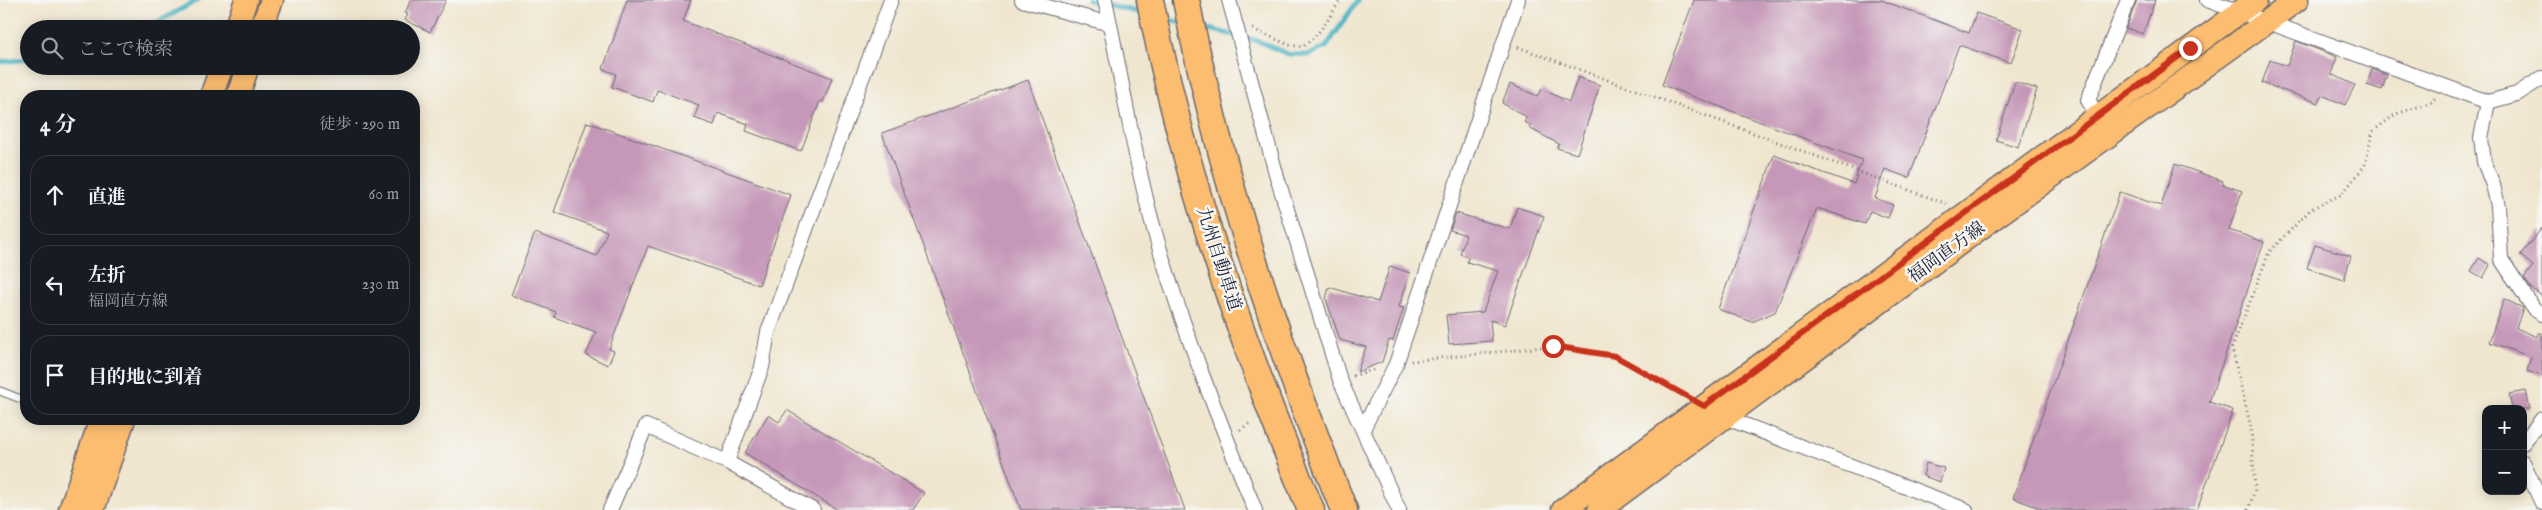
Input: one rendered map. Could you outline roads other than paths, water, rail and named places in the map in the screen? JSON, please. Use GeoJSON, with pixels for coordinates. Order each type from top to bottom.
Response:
{"type":"FeatureCollection","features":[{"type":"Feature","properties":{"kind":"highway","name":"九州自動車道"},"geometry":{"type":"LineString","coordinates":[[1150,0],[1182,142],[1217,262],[1252,361],[1311,510]]}},
{"type":"Feature","properties":{"kind":"highway","name":"九州自動車道"},"geometry":{"type":"LineString","coordinates":[[1186,0],[1216,134],[1249,252],[1281,348],[1344,510]]}},
{"type":"Feature","properties":{"kind":"main road"},"geometry":{"type":"LineString","coordinates":[[239,20],[246,0]]}},
{"type":"Feature","properties":{"kind":"main road"},"geometry":{"type":"LineString","coordinates":[[264,20],[272,0]]}},
{"type":"Feature","properties":{"kind":"main road","name":"福岡直方線"},"geometry":{"type":"LineString","coordinates":[[1599,510],[2265,21],[2297,0]]}},
{"type":"Feature","properties":{"kind":"main road","name":"福岡直方線"},"geometry":{"type":"LineString","coordinates":[[1563,510],[2247,6]]}},
{"type":"Feature","properties":{"kind":"main road"},"geometry":{"type":"LineString","coordinates":[[213,90],[219,75]]}},
{"type":"Feature","properties":{"kind":"main road"},"geometry":{"type":"LineString","coordinates":[[240,90],[245,75]]}},
{"type":"Feature","properties":{"kind":"main road"},"geometry":{"type":"LineString","coordinates":[[70,510],[94,425]]}},
{"type":"Feature","properties":{"kind":"main road"},"geometry":{"type":"LineString","coordinates":[[93,510],[122,425]]}},
{"type":"Feature","properties":{"kind":"street"},"geometry":{"type":"LineString","coordinates":[[727,462],[762,367],[768,332],[890,0]]}},
{"type":"Feature","properties":{"kind":"street"},"geometry":{"type":"LineString","coordinates":[[1022,0],[1110,24]]}},
{"type":"Feature","properties":{"kind":"street"},"geometry":{"type":"LineString","coordinates":[[1105,0],[1125,104],[1152,222],[1210,396],[1255,510]]}},
{"type":"Feature","properties":{"kind":"street"},"geometry":{"type":"LineString","coordinates":[[1229,0],[1277,177],[1340,380],[1399,510]]}},
{"type":"Feature","properties":{"kind":"street"},"geometry":{"type":"LineString","coordinates":[[1363,429],[1396,364],[1518,0]]}},
{"type":"Feature","properties":{"kind":"street"},"geometry":{"type":"LineString","coordinates":[[2098,116],[2088,100],[2128,0]]}},
{"type":"Feature","properties":{"kind":"street"},"geometry":{"type":"LineString","coordinates":[[2207,0],[2247,6],[2265,21],[2488,102],[2516,94],[2542,78]]}},
{"type":"Feature","properties":{"kind":"street"},"geometry":{"type":"LineString","coordinates":[[2488,102],[2481,138],[2484,162],[2494,185],[2498,206],[2501,259],[2534,308],[2542,314]]}},
{"type":"Feature","properties":{"kind":"street"},"geometry":{"type":"LineString","coordinates":[[1724,417],[1966,510]]}},
{"type":"Feature","properties":{"kind":"street"},"geometry":{"type":"LineString","coordinates":[[2527,438],[2542,419]]}},
{"type":"Feature","properties":{"kind":"street"},"geometry":{"type":"LineString","coordinates":[[610,510],[646,426],[727,462],[813,510]]}},
{"type":"Feature","properties":{"kind":"street"},"geometry":{"type":"LineString","coordinates":[[2527,471],[2542,503],[2534,510]]}},
{"type":"Feature","properties":{"kind":"lane"},"geometry":{"type":"LineString","coordinates":[[0,391],[20,399]]}},
{"type":"Feature","properties":{"kind":"waterway"},"geometry":{"type":"LineString","coordinates":[[161,20],[198,0]]}},
{"type":"Feature","properties":{"kind":"waterway"},"geometry":{"type":"LineString","coordinates":[[1088,0],[1146,14]]}},
{"type":"Feature","properties":{"kind":"waterway"},"geometry":{"type":"LineString","coordinates":[[1200,27],[1255,40],[1288,54],[1308,55],[1326,47],[1358,0]]}},
{"type":"Feature","properties":{"kind":"waterway"},"geometry":{"type":"LineString","coordinates":[[1161,18],[1182,23]]}},
{"type":"Feature","properties":{"kind":"waterway"},"geometry":{"type":"LineString","coordinates":[[0,62],[20,60]]}}]}
